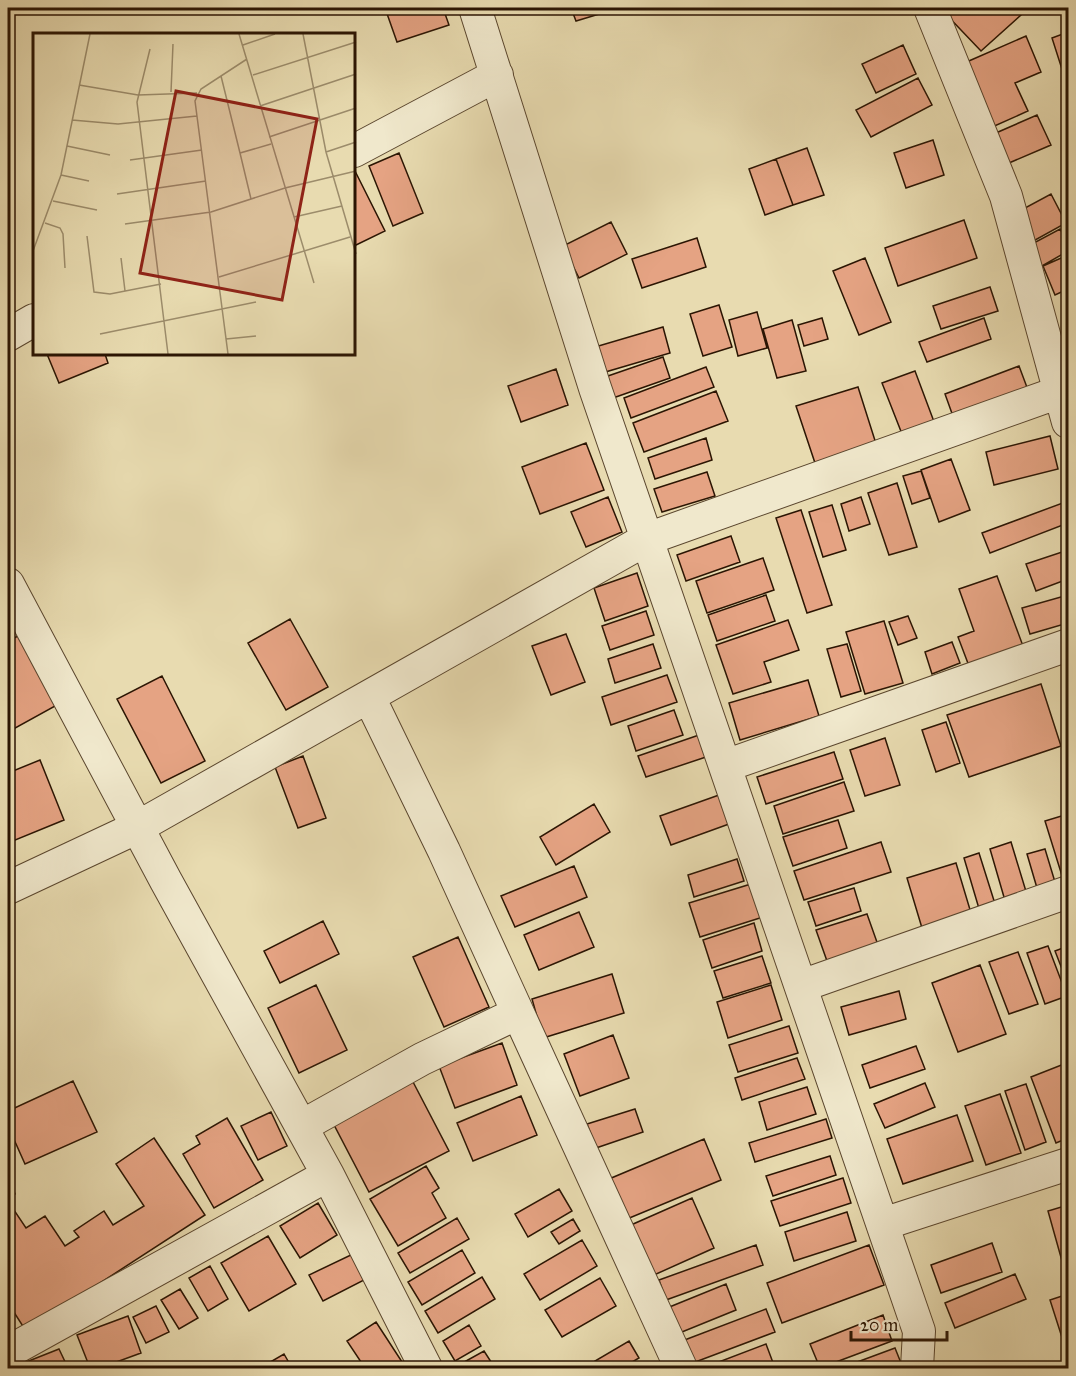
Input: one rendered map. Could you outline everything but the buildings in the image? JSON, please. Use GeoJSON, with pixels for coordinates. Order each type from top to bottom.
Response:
{"type":"FeatureCollection","features":[{"type":"Feature","properties":{"kind":"street"},"geometry":{"type":"LineString","coordinates":[[475,8],[591,377],[919,1330],[917,1368]]}},
{"type":"Feature","properties":{"kind":"street"},"geometry":{"type":"LineString","coordinates":[[930,8],[1006,196],[1064,391],[1068,422]]}},
{"type":"Feature","properties":{"kind":"street"},"geometry":{"type":"LineString","coordinates":[[356,150],[497,75]]}},
{"type":"Feature","properties":{"kind":"street"},"geometry":{"type":"LineString","coordinates":[[8,334],[33,321]]}},
{"type":"Feature","properties":{"kind":"street"},"geometry":{"type":"LineString","coordinates":[[8,888],[138,827],[647,539],[1064,391]]}},
{"type":"Feature","properties":{"kind":"street"},"geometry":{"type":"LineString","coordinates":[[8,584],[18,627],[138,827],[302,1126],[426,1368]]}},
{"type":"Feature","properties":{"kind":"street"},"geometry":{"type":"LineString","coordinates":[[725,766],[1068,645]]}},
{"type":"Feature","properties":{"kind":"street"},"geometry":{"type":"LineString","coordinates":[[369,696],[444,851],[681,1368]]}},
{"type":"Feature","properties":{"kind":"street"},"geometry":{"type":"LineString","coordinates":[[801,986],[1068,892]]}},
{"type":"Feature","properties":{"kind":"street"},"geometry":{"type":"LineString","coordinates":[[302,1126],[422,1059],[518,1013]]}},
{"type":"Feature","properties":{"kind":"street"},"geometry":{"type":"LineString","coordinates":[[883,1224],[1068,1164]]}},
{"type":"Feature","properties":{"kind":"street"},"geometry":{"type":"LineString","coordinates":[[8,1352],[328,1175]]}}]}
